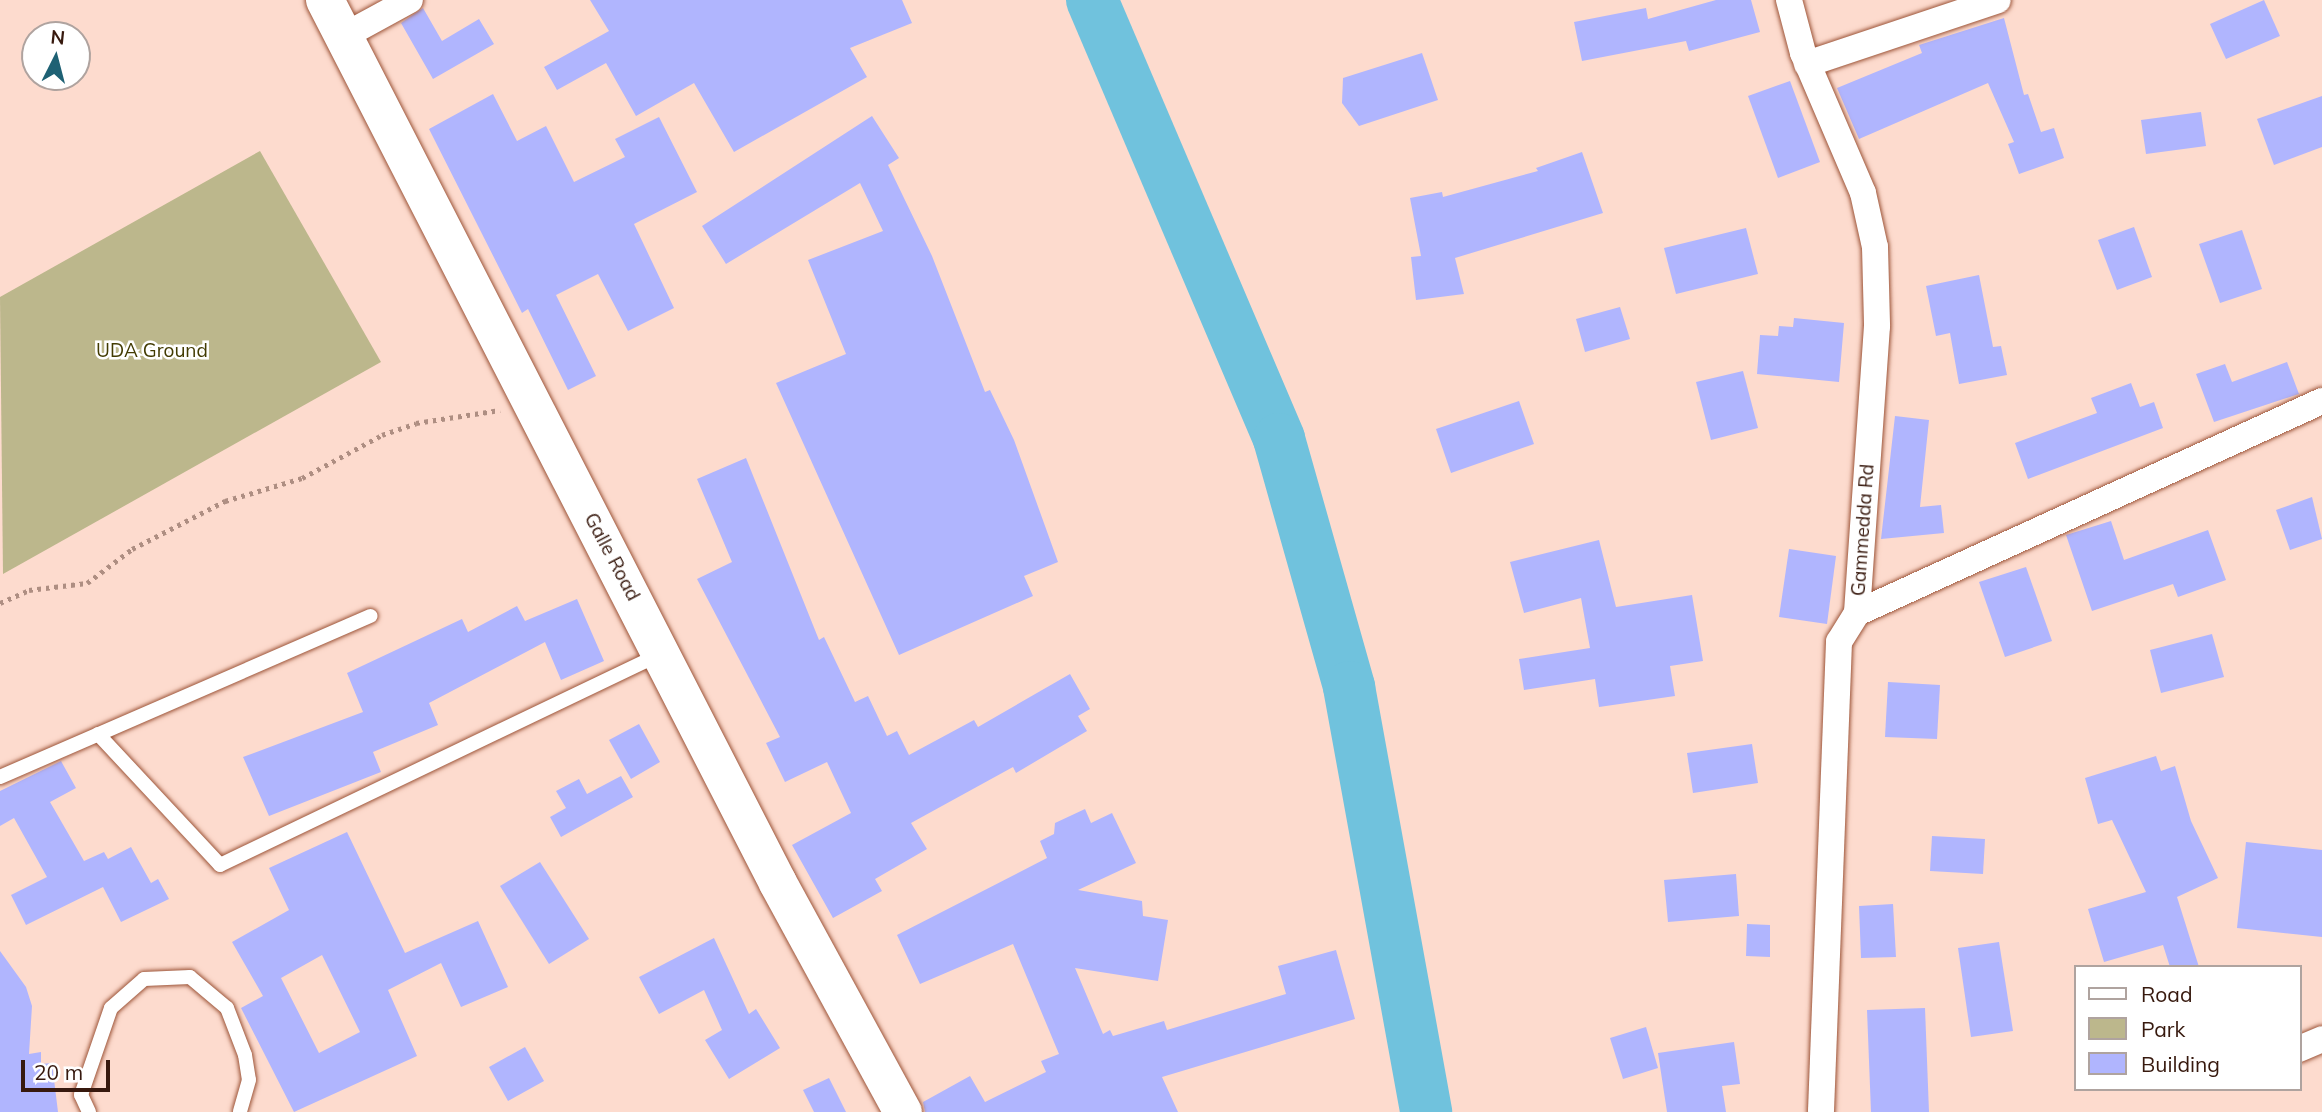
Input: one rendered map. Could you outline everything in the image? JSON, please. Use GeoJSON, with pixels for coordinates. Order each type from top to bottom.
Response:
{"type":"FeatureCollection","features":[{"type":"Feature","properties":{"kind":"highway","name":"Galle Road"},"geometry":{"type":"LineString","coordinates":[[325,0],[778,883],[903,1112]]}},
{"type":"Feature","properties":{"kind":"street"},"geometry":{"type":"LineString","coordinates":[[344,36],[410,0]]}},
{"type":"Feature","properties":{"kind":"street","name":"Gammedda Rd"},"geometry":{"type":"LineString","coordinates":[[1790,0],[1807,64],[1863,194],[1875,247],[1877,326],[1857,613],[1839,642],[1821,1112]]}},
{"type":"Feature","properties":{"kind":"street"},"geometry":{"type":"LineString","coordinates":[[1807,64],[1998,0]]}},
{"type":"Feature","properties":{"kind":"street"},"geometry":{"type":"LineString","coordinates":[[1857,613],[2322,401]]}},
{"type":"Feature","properties":{"kind":"street"},"geometry":{"type":"LineString","coordinates":[[2301,1048],[2322,1038]]}},
{"type":"Feature","properties":{"kind":"lane"},"geometry":{"type":"LineString","coordinates":[[0,777],[371,616]]}},
{"type":"Feature","properties":{"kind":"lane"},"geometry":{"type":"LineString","coordinates":[[98,734],[220,865],[662,654]]}},
{"type":"Feature","properties":{"kind":"lane"},"geometry":{"type":"LineString","coordinates":[[89,1112],[81,1095],[111,1008],[144,979],[190,977],[228,1008],[245,1055],[249,1080],[240,1112]]}},
{"type":"Feature","properties":{"kind":"path"},"geometry":{"type":"LineString","coordinates":[[0,603],[29,590],[87,583],[132,549],[225,502],[302,478],[382,435],[416,423],[532,406]]}},
{"type":"Feature","properties":{"kind":"green space","name":"UDA Ground"},"geometry":{"type":"Polygon","coordinates":[[[260,151],[381,362],[3,574],[0,297],[260,151]]]}},
{"type":"Feature","properties":{"kind":"building"},"geometry":{"type":"Polygon","coordinates":[[[590,0],[902,0],[912,23],[850,48],[867,77],[734,152],[694,83],[636,116],[606,63],[557,90],[544,67],[609,31],[590,0]]]}},
{"type":"Feature","properties":{"kind":"building"},"geometry":{"type":"Polygon","coordinates":[[[1716,0],[1751,0],[1760,32],[1689,51],[1686,41],[1582,61],[1574,22],[1646,8],[1648,19],[1716,0]]]}},
{"type":"Feature","properties":{"kind":"building"},"geometry":{"type":"Polygon","coordinates":[[[2264,0],[2280,36],[2226,59],[2210,24],[2264,0]]]}},
{"type":"Feature","properties":{"kind":"building"},"geometry":{"type":"Polygon","coordinates":[[[423,8],[442,41],[479,19],[494,44],[433,79],[401,23],[423,8]]]}},
{"type":"Feature","properties":{"kind":"building"},"geometry":{"type":"Polygon","coordinates":[[[2004,18],[2024,95],[2028,94],[2041,132],[2054,128],[2064,158],[2019,174],[2008,144],[2014,142],[1988,83],[1859,139],[1837,88],[1922,53],[1919,45],[2004,18]]]}},
{"type":"Feature","properties":{"kind":"building"},"geometry":{"type":"Polygon","coordinates":[[[1422,53],[1438,100],[1359,126],[1342,103],[1343,78],[1422,53]]]}},
{"type":"Feature","properties":{"kind":"building"},"geometry":{"type":"Polygon","coordinates":[[[1790,81],[1820,162],[1778,178],[1748,96],[1790,81]]]}},
{"type":"Feature","properties":{"kind":"building"},"geometry":{"type":"Polygon","coordinates":[[[493,94],[517,141],[546,126],[574,182],[625,157],[615,139],[659,117],[697,192],[634,224],[674,308],[628,331],[598,274],[556,295],[596,376],[568,390],[528,309],[522,313],[429,129],[493,94]]]}},
{"type":"Feature","properties":{"kind":"building"},"geometry":{"type":"Polygon","coordinates":[[[2322,96],[2322,147],[2274,165],[2257,119],[2322,96]]]}},
{"type":"Feature","properties":{"kind":"building"},"geometry":{"type":"Polygon","coordinates":[[[2201,112],[2206,146],[2146,154],[2141,120],[2201,112]]]}},
{"type":"Feature","properties":{"kind":"building"},"geometry":{"type":"Polygon","coordinates":[[[872,116],[899,158],[888,165],[932,256],[985,392],[990,390],[1014,440],[1058,562],[1024,576],[1033,596],[899,655],[776,383],[846,354],[808,260],[883,231],[860,183],[726,264],[702,226],[872,116]]]}},
{"type":"Feature","properties":{"kind":"building"},"geometry":{"type":"Polygon","coordinates":[[[1582,152],[1603,213],[1455,258],[1464,294],[1416,300],[1411,257],[1421,256],[1410,198],[1442,192],[1443,197],[1538,171],[1536,168],[1582,152]]]}},
{"type":"Feature","properties":{"kind":"building"},"geometry":{"type":"Polygon","coordinates":[[[2134,227],[2152,277],[2117,290],[2098,240],[2134,227]]]}},
{"type":"Feature","properties":{"kind":"building"},"geometry":{"type":"Polygon","coordinates":[[[1746,228],[1758,274],[1676,294],[1664,248],[1746,228]]]}},
{"type":"Feature","properties":{"kind":"building"},"geometry":{"type":"Polygon","coordinates":[[[2242,230],[2262,289],[2220,303],[2199,244],[2242,230]]]}},
{"type":"Feature","properties":{"kind":"building"},"geometry":{"type":"Polygon","coordinates":[[[1979,275],[1993,347],[2001,346],[2007,375],[1959,384],[1950,333],[1936,336],[1926,286],[1979,275]]]}},
{"type":"Feature","properties":{"kind":"building"},"geometry":{"type":"Polygon","coordinates":[[[1620,307],[1630,339],[1585,352],[1576,319],[1620,307]]]}},
{"type":"Feature","properties":{"kind":"building"},"geometry":{"type":"Polygon","coordinates":[[[1794,318],[1844,323],[1839,382],[1757,374],[1760,335],[1778,336],[1779,326],[1793,327],[1794,318]]]}},
{"type":"Feature","properties":{"kind":"building"},"geometry":{"type":"Polygon","coordinates":[[[2287,362],[2299,394],[2214,422],[2196,374],[2225,364],[2232,382],[2287,362]]]}},
{"type":"Feature","properties":{"kind":"building"},"geometry":{"type":"Polygon","coordinates":[[[1743,371],[1758,428],[1711,440],[1696,382],[1743,371]]]}},
{"type":"Feature","properties":{"kind":"building"},"geometry":{"type":"Polygon","coordinates":[[[2131,383],[2140,407],[2154,402],[2163,428],[2028,479],[2015,443],[2097,413],[2091,398],[2131,383]]]}},
{"type":"Feature","properties":{"kind":"building"},"geometry":{"type":"Polygon","coordinates":[[[1519,401],[1534,444],[1451,473],[1436,429],[1519,401]]]}},
{"type":"Feature","properties":{"kind":"building"},"geometry":{"type":"Polygon","coordinates":[[[1895,416],[1929,420],[1920,507],[1941,505],[1944,533],[1881,539],[1895,416]]]}},
{"type":"Feature","properties":{"kind":"building"},"geometry":{"type":"Polygon","coordinates":[[[746,458],[819,640],[824,637],[855,702],[868,696],[887,736],[897,731],[909,755],[974,720],[978,727],[1070,674],[1090,709],[1078,716],[1087,731],[1016,773],[1013,767],[911,823],[927,849],[875,879],[882,891],[833,918],[792,845],[851,813],[827,762],[785,782],[766,743],[780,737],[697,579],[732,562],[697,479],[746,458]]]}},
{"type":"Feature","properties":{"kind":"building"},"geometry":{"type":"Polygon","coordinates":[[[2312,497],[2322,539],[2290,550],[2276,510],[2312,497]]]}},
{"type":"Feature","properties":{"kind":"building"},"geometry":{"type":"Polygon","coordinates":[[[2111,521],[2124,560],[2208,530],[2226,580],[2178,597],[2173,584],[2092,611],[2066,535],[2111,521]]]}},
{"type":"Feature","properties":{"kind":"building"},"geometry":{"type":"Polygon","coordinates":[[[1599,540],[1616,607],[1692,595],[1703,661],[1670,666],[1675,696],[1599,707],[1595,679],[1524,690],[1519,659],[1590,648],[1581,598],[1524,613],[1510,562],[1599,540]]]}},
{"type":"Feature","properties":{"kind":"building"},"geometry":{"type":"Polygon","coordinates":[[[1789,549],[1836,556],[1827,624],[1779,617],[1789,549]]]}},
{"type":"Feature","properties":{"kind":"building"},"geometry":{"type":"Polygon","coordinates":[[[2026,567],[2052,641],[2005,657],[1979,582],[2026,567]]]}},
{"type":"Feature","properties":{"kind":"building"},"geometry":{"type":"Polygon","coordinates":[[[577,599],[604,661],[561,680],[545,642],[429,703],[438,725],[373,752],[381,772],[269,816],[243,757],[363,712],[347,673],[462,619],[468,632],[517,606],[525,621],[577,599]]]}},
{"type":"Feature","properties":{"kind":"building"},"geometry":{"type":"Polygon","coordinates":[[[2212,634],[2224,677],[2161,693],[2150,650],[2212,634]]]}},
{"type":"Feature","properties":{"kind":"building"},"geometry":{"type":"Polygon","coordinates":[[[1888,682],[1940,685],[1937,739],[1885,737],[1888,682]]]}},
{"type":"Feature","properties":{"kind":"building"},"geometry":{"type":"Polygon","coordinates":[[[639,724],[660,762],[631,779],[609,740],[639,724]]]}},
{"type":"Feature","properties":{"kind":"building"},"geometry":{"type":"Polygon","coordinates":[[[1752,744],[1758,783],[1693,793],[1687,753],[1752,744]]]}},
{"type":"Feature","properties":{"kind":"building"},"geometry":{"type":"Polygon","coordinates":[[[2156,756],[2161,771],[2175,766],[2191,821],[2218,878],[2177,897],[2198,965],[2169,965],[2163,945],[2104,962],[2088,909],[2146,892],[2112,820],[2098,824],[2085,778],[2156,756]]]}},
{"type":"Feature","properties":{"kind":"building"},"geometry":{"type":"Polygon","coordinates":[[[61,761],[76,788],[50,802],[84,861],[104,852],[108,859],[131,847],[151,883],[158,879],[169,899],[121,922],[103,887],[26,925],[11,895],[47,877],[14,818],[0,826],[0,791],[61,761]]]}},
{"type":"Feature","properties":{"kind":"building"},"geometry":{"type":"Polygon","coordinates":[[[621,776],[633,797],[561,837],[550,817],[566,808],[556,791],[579,779],[587,794],[621,776]]]}},
{"type":"Feature","properties":{"kind":"building"},"geometry":{"type":"Polygon","coordinates":[[[1085,809],[1091,823],[1112,813],[1136,863],[1078,890],[1142,901],[1143,916],[1168,920],[1158,981],[1075,968],[1103,1034],[1110,1030],[1113,1036],[1164,1021],[1167,1030],[1286,994],[1278,966],[1336,950],[1355,1019],[1162,1077],[1178,1112],[925,1112],[923,1102],[970,1076],[985,1102],[1046,1072],[1041,1061],[1059,1054],[1013,944],[920,984],[897,935],[1047,858],[1040,841],[1054,834],[1055,823],[1085,809]]]}},
{"type":"Feature","properties":{"kind":"building"},"geometry":{"type":"Polygon","coordinates":[[[347,832],[405,953],[478,921],[508,987],[461,1007],[441,963],[388,990],[417,1056],[294,1112],[241,1008],[263,996],[232,942],[289,910],[269,868],[347,832]],[[322,955],[281,978],[319,1053],[360,1032],[322,955]]]}},
{"type":"Feature","properties":{"kind":"building"},"geometry":{"type":"Polygon","coordinates":[[[1932,836],[1985,839],[1983,874],[1930,871],[1932,836]]]}},
{"type":"Feature","properties":{"kind":"building"},"geometry":{"type":"Polygon","coordinates":[[[2246,842],[2322,850],[2322,937],[2237,928],[2246,842]]]}},
{"type":"Feature","properties":{"kind":"building"},"geometry":{"type":"Polygon","coordinates":[[[540,862],[589,939],[549,964],[500,886],[540,862]]]}},
{"type":"Feature","properties":{"kind":"building"},"geometry":{"type":"Polygon","coordinates":[[[1736,874],[1739,916],[1668,922],[1664,880],[1736,874]]]}},
{"type":"Feature","properties":{"kind":"building"},"geometry":{"type":"Polygon","coordinates":[[[1893,904],[1896,957],[1861,958],[1859,906],[1893,904]]]}},
{"type":"Feature","properties":{"kind":"building"},"geometry":{"type":"Polygon","coordinates":[[[1747,924],[1770,925],[1770,957],[1746,956],[1747,924]]]}},
{"type":"Feature","properties":{"kind":"building"},"geometry":{"type":"Polygon","coordinates":[[[714,938],[749,1014],[756,1009],[780,1048],[729,1079],[705,1040],[722,1030],[704,990],[659,1014],[639,977],[714,938]]]}},
{"type":"Feature","properties":{"kind":"building"},"geometry":{"type":"Polygon","coordinates":[[[1999,942],[2013,1031],[1971,1037],[1958,948],[1999,942]]]}},
{"type":"Feature","properties":{"kind":"building"},"geometry":{"type":"Polygon","coordinates":[[[0,951],[26,987],[32,1006],[29,1054],[41,1052],[41,1064],[52,1063],[58,1112],[0,1112],[0,951]]]}},
{"type":"Feature","properties":{"kind":"building"},"geometry":{"type":"Polygon","coordinates":[[[1925,1008],[1929,1112],[1871,1112],[1867,1010],[1925,1008]]]}},
{"type":"Feature","properties":{"kind":"building"},"geometry":{"type":"Polygon","coordinates":[[[1646,1027],[1658,1068],[1623,1079],[1610,1038],[1646,1027]]]}},
{"type":"Feature","properties":{"kind":"building"},"geometry":{"type":"Polygon","coordinates":[[[1734,1042],[1740,1084],[1722,1086],[1726,1112],[1667,1112],[1658,1053],[1734,1042]]]}},
{"type":"Feature","properties":{"kind":"building"},"geometry":{"type":"Polygon","coordinates":[[[525,1047],[544,1081],[508,1101],[489,1067],[525,1047]]]}},
{"type":"Feature","properties":{"kind":"building"},"geometry":{"type":"Polygon","coordinates":[[[829,1078],[846,1112],[814,1112],[803,1090],[829,1078]]]}},
{"type":"Feature","properties":{"kind":"waterway"},"geometry":{"type":"LineString","coordinates":[[1092,0],[1279,439],[1349,687],[1426,1112]]}}]}
